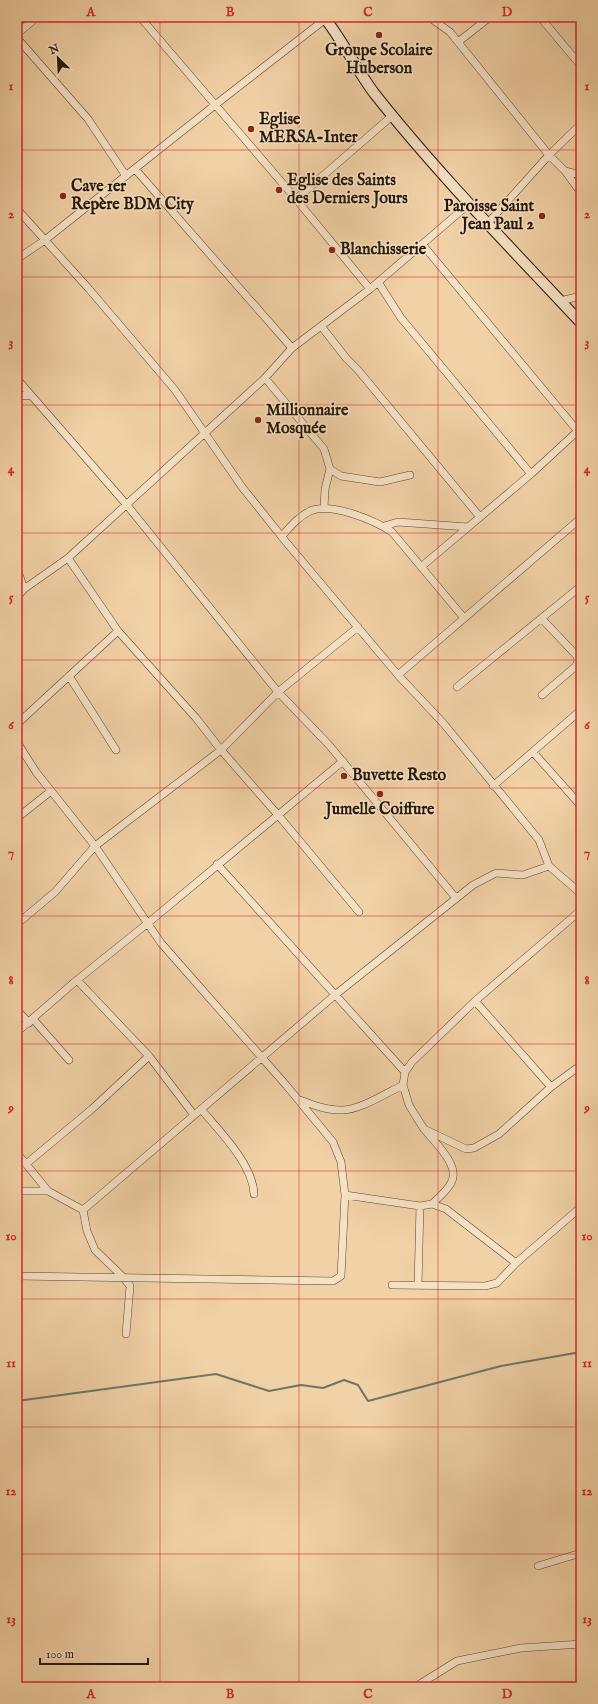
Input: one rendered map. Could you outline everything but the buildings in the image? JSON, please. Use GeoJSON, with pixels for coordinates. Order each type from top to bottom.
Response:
{"type":"FeatureCollection","features":[{"type":"Feature","properties":{"kind":"street"},"geometry":{"type":"LineString","coordinates":[[17,34],[38,17]]}},
{"type":"Feature","properties":{"kind":"street"},"geometry":{"type":"LineString","coordinates":[[140,17],[296,199],[370,289]]}},
{"type":"Feature","properties":{"kind":"street"},"geometry":{"type":"LineString","coordinates":[[429,17],[450,32],[549,155],[566,171],[581,193]]}},
{"type":"Feature","properties":{"kind":"street"},"geometry":{"type":"LineString","coordinates":[[458,42],[490,17]]}},
{"type":"Feature","properties":{"kind":"street"},"geometry":{"type":"LineString","coordinates":[[540,17],[581,66]]}},
{"type":"Feature","properties":{"kind":"street"},"geometry":{"type":"LineString","coordinates":[[17,259],[45,240],[326,18],[373,91],[392,116],[487,224],[581,324]]}},
{"type":"Feature","properties":{"kind":"street"},"geometry":{"type":"LineString","coordinates":[[17,38],[88,119],[126,176]]}},
{"type":"Feature","properties":{"kind":"street"},"geometry":{"type":"LineString","coordinates":[[296,199],[392,116]]}},
{"type":"Feature","properties":{"kind":"street"},"geometry":{"type":"LineString","coordinates":[[487,224],[549,155],[581,124]]}},
{"type":"Feature","properties":{"kind":"street"},"geometry":{"type":"LineString","coordinates":[[135,169],[292,348]]}},
{"type":"Feature","properties":{"kind":"street"},"geometry":{"type":"LineString","coordinates":[[566,171],[581,176]]}},
{"type":"Feature","properties":{"kind":"street"},"geometry":{"type":"LineString","coordinates":[[17,597],[24,589],[68,558],[265,378],[292,348],[370,289],[469,204]]}},
{"type":"Feature","properties":{"kind":"street"},"geometry":{"type":"LineString","coordinates":[[17,209],[175,390],[242,487],[398,674],[444,724],[493,786],[539,840],[549,866],[579,892],[581,900]]}},
{"type":"Feature","properties":{"kind":"street"},"geometry":{"type":"LineString","coordinates":[[421,567],[580,432],[422,244]]}},
{"type":"Feature","properties":{"kind":"street"},"geometry":{"type":"LineString","coordinates":[[378,282],[401,318],[531,474]]}},
{"type":"Feature","properties":{"kind":"street"},"geometry":{"type":"LineString","coordinates":[[560,301],[581,296]]}},
{"type":"Feature","properties":{"kind":"street"},"geometry":{"type":"LineString","coordinates":[[321,326],[346,358],[358,370],[480,517]]}},
{"type":"Feature","properties":{"kind":"street"},"geometry":{"type":"LineString","coordinates":[[265,378],[321,443],[327,455],[330,469],[325,489],[324,508]]}},
{"type":"Feature","properties":{"kind":"street"},"geometry":{"type":"LineString","coordinates":[[17,379],[126,504],[278,692],[343,761],[455,897]]}},
{"type":"Feature","properties":{"kind":"street"},"geometry":{"type":"LineString","coordinates":[[17,395],[31,396]]}},
{"type":"Feature","properties":{"kind":"street"},"geometry":{"type":"LineString","coordinates":[[330,469],[341,476],[380,482],[410,475]]}},
{"type":"Feature","properties":{"kind":"street"},"geometry":{"type":"LineString","coordinates":[[282,536],[300,517],[311,511],[324,508],[358,515],[384,526],[392,532],[464,618]]}},
{"type":"Feature","properties":{"kind":"street"},"geometry":{"type":"LineString","coordinates":[[398,674],[581,518]]}},
{"type":"Feature","properties":{"kind":"street"},"geometry":{"type":"LineString","coordinates":[[384,526],[398,522],[468,527]]}},
{"type":"Feature","properties":{"kind":"street"},"geometry":{"type":"LineString","coordinates":[[68,558],[118,631],[196,718],[221,750],[278,815],[358,912]]}},
{"type":"Feature","properties":{"kind":"street"},"geometry":{"type":"LineString","coordinates":[[17,568],[24,589]]}},
{"type":"Feature","properties":{"kind":"street"},"geometry":{"type":"LineString","coordinates":[[457,687],[581,586]]}},
{"type":"Feature","properties":{"kind":"street"},"geometry":{"type":"LineString","coordinates":[[542,618],[577,656],[578,662],[576,666],[542,695]]}},
{"type":"Feature","properties":{"kind":"street"},"geometry":{"type":"LineString","coordinates":[[17,924],[56,892],[95,846],[221,750],[278,692],[358,627]]}},
{"type":"Feature","properties":{"kind":"street"},"geometry":{"type":"LineString","coordinates":[[17,724],[118,631]]}},
{"type":"Feature","properties":{"kind":"street"},"geometry":{"type":"LineString","coordinates":[[69,676],[116,750]]}},
{"type":"Feature","properties":{"kind":"street"},"geometry":{"type":"LineString","coordinates":[[493,786],[580,714]]}},
{"type":"Feature","properties":{"kind":"street"},"geometry":{"type":"LineString","coordinates":[[17,742],[51,791],[95,846],[127,896],[148,923],[161,944],[194,979],[333,1142],[341,1162],[345,1195],[342,1276],[338,1280],[17,1276]]}},
{"type":"Feature","properties":{"kind":"street"},"geometry":{"type":"LineString","coordinates":[[533,752],[581,806]]}},
{"type":"Feature","properties":{"kind":"street"},"geometry":{"type":"LineString","coordinates":[[17,1032],[77,980],[343,761]]}},
{"type":"Feature","properties":{"kind":"street"},"geometry":{"type":"LineString","coordinates":[[17,818],[51,791]]}},
{"type":"Feature","properties":{"kind":"street"},"geometry":{"type":"LineString","coordinates":[[217,864],[405,1072]]}},
{"type":"Feature","properties":{"kind":"street"},"geometry":{"type":"LineString","coordinates":[[83,1210],[335,995],[455,897],[473,884],[496,873],[523,875],[549,866]]}},
{"type":"Feature","properties":{"kind":"street"},"geometry":{"type":"LineString","coordinates":[[432,1204],[452,1183],[454,1173],[451,1164],[424,1129],[409,1105],[403,1085],[405,1072],[412,1062],[475,1001],[580,911],[581,906]]}},
{"type":"Feature","properties":{"kind":"street"},"geometry":{"type":"LineString","coordinates":[[77,980],[148,1056],[194,1115]]}},
{"type":"Feature","properties":{"kind":"street"},"geometry":{"type":"LineString","coordinates":[[475,1001],[551,1087]]}},
{"type":"Feature","properties":{"kind":"street"},"geometry":{"type":"LineString","coordinates":[[17,1010],[31,1021],[68,1060]]}},
{"type":"Feature","properties":{"kind":"street"},"geometry":{"type":"LineString","coordinates":[[26,1164],[92,1109],[148,1056]]}},
{"type":"Feature","properties":{"kind":"street"},"geometry":{"type":"LineString","coordinates":[[424,1129],[466,1149],[474,1148],[499,1134],[551,1087],[581,1065]]}},
{"type":"Feature","properties":{"kind":"street"},"geometry":{"type":"LineString","coordinates":[[298,1100],[319,1107],[340,1110],[356,1108],[403,1085]]}},
{"type":"Feature","properties":{"kind":"street"},"geometry":{"type":"LineString","coordinates":[[201,1109],[231,1145],[250,1175],[254,1184],[254,1194]]}},
{"type":"Feature","properties":{"kind":"street"},"geometry":{"type":"LineString","coordinates":[[17,1153],[48,1191],[83,1210]]}},
{"type":"Feature","properties":{"kind":"street"},"geometry":{"type":"LineString","coordinates":[[17,1191],[48,1191]]}},
{"type":"Feature","properties":{"kind":"street"},"geometry":{"type":"LineString","coordinates":[[345,1195],[420,1206],[432,1204],[446,1209],[516,1263]]}},
{"type":"Feature","properties":{"kind":"street"},"geometry":{"type":"LineString","coordinates":[[418,1286],[420,1206]]}},
{"type":"Feature","properties":{"kind":"street"},"geometry":{"type":"LineString","coordinates":[[392,1285],[486,1286],[497,1283],[516,1263],[581,1207]]}},
{"type":"Feature","properties":{"kind":"street"},"geometry":{"type":"LineString","coordinates":[[83,1210],[87,1231],[95,1250],[123,1277],[130,1286],[126,1334]]}},
{"type":"Feature","properties":{"kind":"street"},"geometry":{"type":"LineString","coordinates":[[538,1566],[581,1553]]}},
{"type":"Feature","properties":{"kind":"street"},"geometry":{"type":"LineString","coordinates":[[415,1687],[457,1661],[521,1648],[581,1644]]}},
{"type":"Feature","properties":{"kind":"waterway"},"geometry":{"type":"LineString","coordinates":[[17,1401],[216,1374],[269,1391],[301,1385],[323,1388],[344,1380],[358,1385],[368,1401],[501,1366],[581,1352]]}},
{"type":"Feature","properties":{"kind":"place","name":"Groupe Scolaire Huberson"},"geometry":{"type":"Point","coordinates":[379,35]}},
{"type":"Feature","properties":{"kind":"place","name":"Eglise MERSA-Inter"},"geometry":{"type":"Point","coordinates":[251,129]}},
{"type":"Feature","properties":{"kind":"place","name":"Eglise des Saints des Derniers Jours"},"geometry":{"type":"Point","coordinates":[279,190]}},
{"type":"Feature","properties":{"kind":"place","name":"Cave 1er Repère BDM City"},"geometry":{"type":"Point","coordinates":[63,196]}},
{"type":"Feature","properties":{"kind":"place","name":"Paroisse Saint Jean Paul 2"},"geometry":{"type":"Point","coordinates":[542,216]}},
{"type":"Feature","properties":{"kind":"place","name":"Blanchisserie"},"geometry":{"type":"Point","coordinates":[332,250]}},
{"type":"Feature","properties":{"kind":"place","name":"Millionnaire Mosquée"},"geometry":{"type":"Point","coordinates":[258,420]}},
{"type":"Feature","properties":{"kind":"place","name":"Buvette Resto"},"geometry":{"type":"Point","coordinates":[344,776]}},
{"type":"Feature","properties":{"kind":"place","name":"Jumelle Coiffure"},"geometry":{"type":"Point","coordinates":[380,794]}}]}
